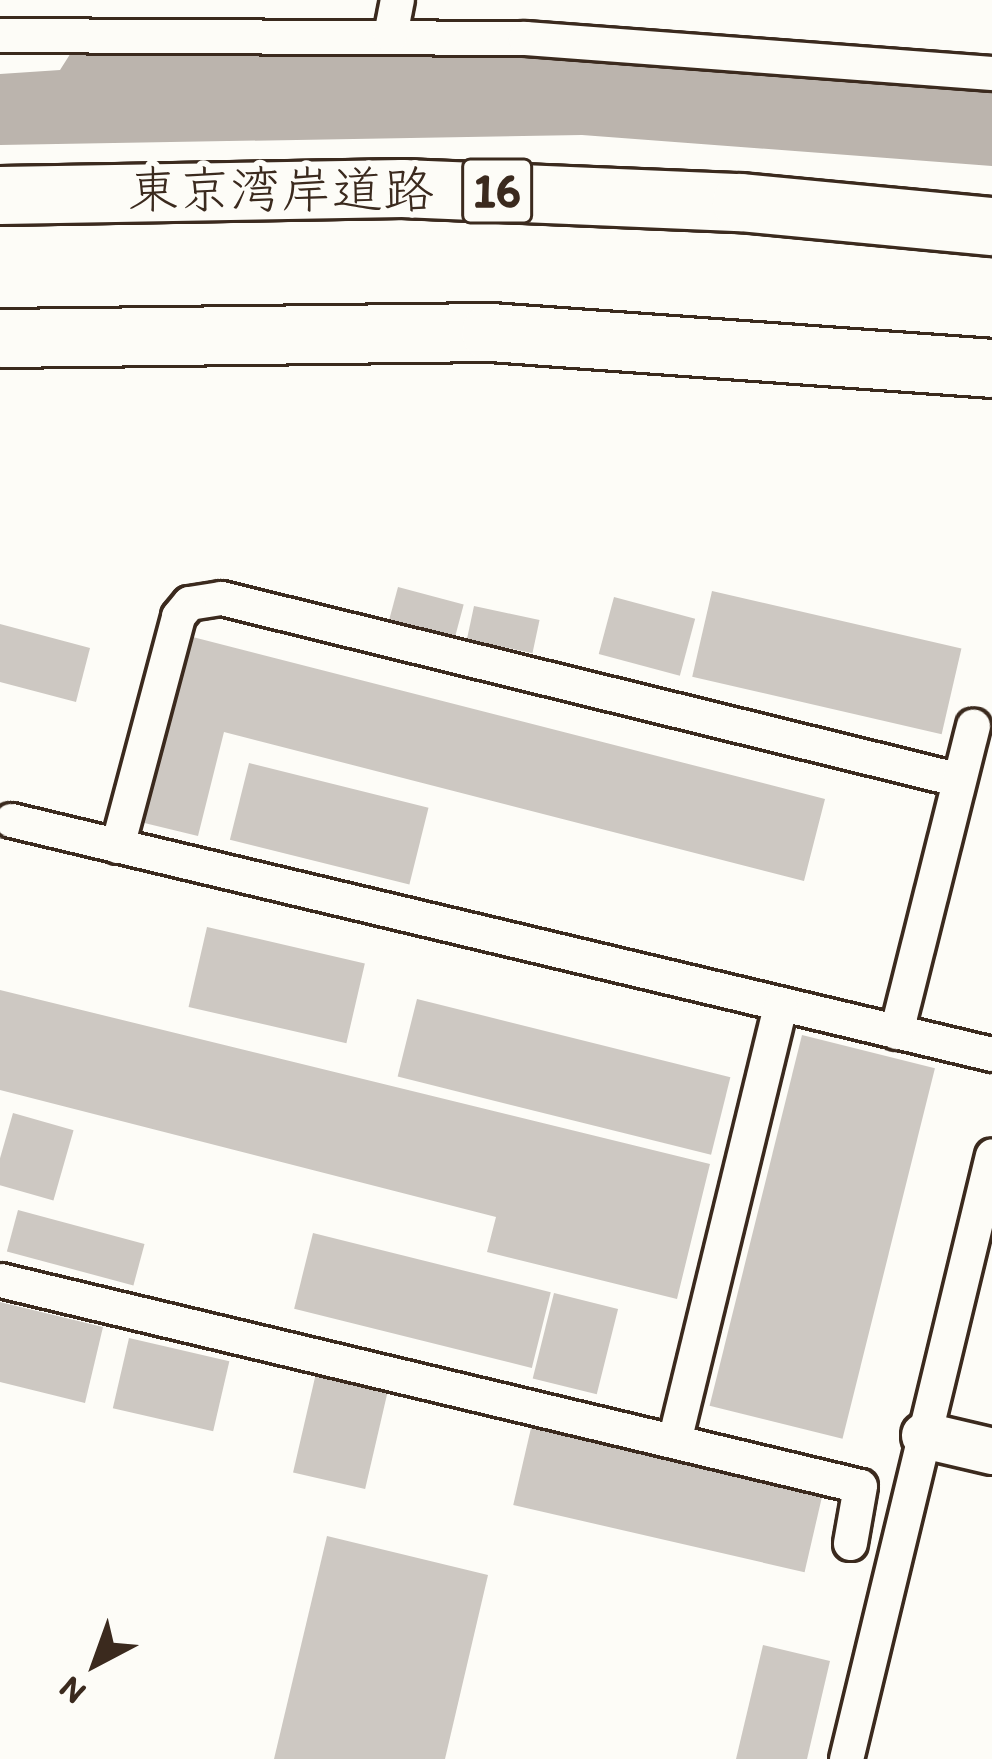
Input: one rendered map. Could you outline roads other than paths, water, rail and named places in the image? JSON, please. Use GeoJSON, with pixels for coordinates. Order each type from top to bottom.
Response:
{"type":"FeatureCollection","features":[{"type":"Feature","properties":{"kind":"highway","name":"東京湾岸道路"},"geometry":{"type":"LineString","coordinates":[[0,196],[449,189],[720,201],[992,226]]}},
{"type":"Feature","properties":{"kind":"highway"},"geometry":{"type":"LineString","coordinates":[[0,338],[511,333],[992,368]]}},
{"type":"Feature","properties":{"kind":"street"},"geometry":{"type":"LineString","coordinates":[[390,35],[397,0]]}},
{"type":"Feature","properties":{"kind":"street"},"geometry":{"type":"LineString","coordinates":[[0,35],[390,35],[992,73]]}},
{"type":"Feature","properties":{"kind":"street"},"geometry":{"type":"LineString","coordinates":[[117,846],[178,616],[189,603],[221,598],[956,779]]}},
{"type":"Feature","properties":{"kind":"street"},"geometry":{"type":"LineString","coordinates":[[896,1032],[956,779],[974,727]]}},
{"type":"Feature","properties":{"kind":"street"},"geometry":{"type":"LineString","coordinates":[[11,820],[992,1054]]}},
{"type":"Feature","properties":{"kind":"street"},"geometry":{"type":"LineString","coordinates":[[674,1441],[780,1006]]}},
{"type":"Feature","properties":{"kind":"street"},"geometry":{"type":"LineString","coordinates":[[846,1759],[992,1155]]}},
{"type":"Feature","properties":{"kind":"street"},"geometry":{"type":"LineString","coordinates":[[0,1280],[860,1486],[850,1543]]}},
{"type":"Feature","properties":{"kind":"street"},"geometry":{"type":"LineString","coordinates":[[924,1435],[992,1451]]}}]}
